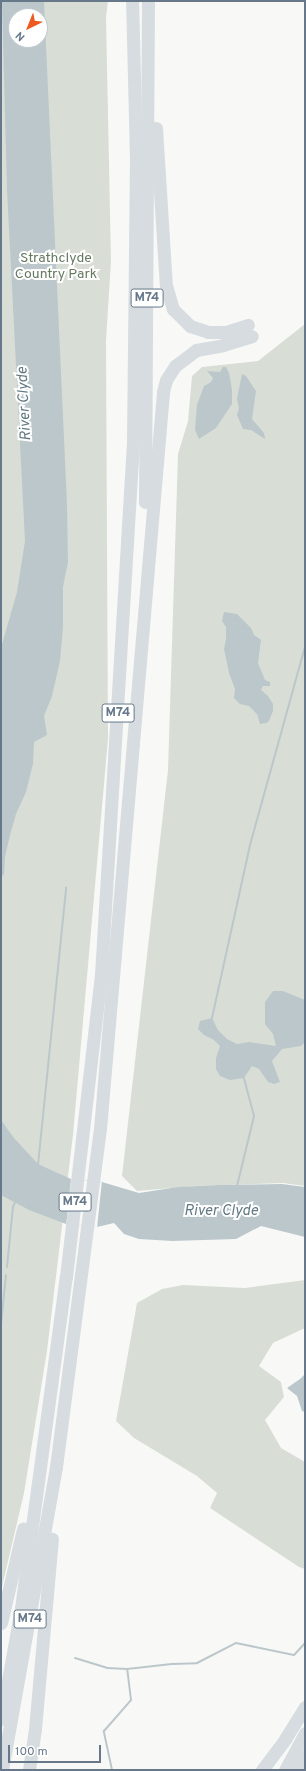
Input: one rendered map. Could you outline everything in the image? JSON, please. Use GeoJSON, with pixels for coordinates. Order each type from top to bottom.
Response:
{"type":"FeatureCollection","features":[{"type":"Feature","properties":{"kind":"highway","name":"M74"},"geometry":{"type":"LineString","coordinates":[[1,1719],[21,1608],[66,1277],[101,975],[133,442],[136,160],[132,1]]}},
{"type":"Feature","properties":{"kind":"highway","name":"M74"},"geometry":{"type":"LineString","coordinates":[[2,1770],[56,1467],[82,1277],[107,1065],[144,596],[148,1]]}},
{"type":"Feature","properties":{"kind":"highway"},"geometry":{"type":"LineString","coordinates":[[144,596],[162,392],[166,380],[175,366],[196,350],[223,345],[250,331],[208,332],[190,326],[173,309],[166,286],[149,18]]}},
{"type":"Feature","properties":{"kind":"highway"},"geometry":{"type":"LineString","coordinates":[[29,1770],[35,1729],[47,1580],[56,1508],[56,1467]]}},
{"type":"Feature","properties":{"kind":"highway"},"geometry":{"type":"LineString","coordinates":[[1,1623],[39,1468]]}},
{"type":"Feature","properties":{"kind":"highway"},"geometry":{"type":"LineString","coordinates":[[262,1770],[285,1739],[305,1708]]}},
{"type":"Feature","properties":{"kind":"highway"},"geometry":{"type":"LineString","coordinates":[[285,1770],[305,1733]]}},
{"type":"Feature","properties":{"kind":"highway"},"geometry":{"type":"LineString","coordinates":[[298,1770],[305,1757]]}},
{"type":"Feature","properties":{"kind":"green space","name":"Strathclyde Country Park"},"geometry":{"type":"Polygon","coordinates":[[[1,1],[108,1],[106,17],[111,261],[106,341],[108,739],[73,1135],[47,1351],[24,1493],[1,1591],[1,1]]]}},
{"type":"Feature","properties":{"kind":"green space"},"geometry":{"type":"Polygon","coordinates":[[[305,324],[305,1186],[283,1183],[195,1186],[137,1191],[122,1176],[168,770],[178,454],[188,421],[192,376],[202,367],[258,361],[305,324]]]}},
{"type":"Feature","properties":{"kind":"green space"},"geometry":{"type":"Polygon","coordinates":[[[305,1280],[305,1328],[273,1343],[259,1366],[281,1382],[284,1397],[265,1420],[281,1448],[305,1462],[305,1569],[299,1567],[210,1508],[217,1493],[197,1476],[134,1438],[116,1421],[137,1303],[162,1289],[183,1285],[245,1288],[305,1280]]]}},
{"type":"Feature","properties":{"kind":"water","name":"River Clyde"},"geometry":{"type":"Polygon","coordinates":[[[2,1],[44,1],[44,8],[8,8],[8,48],[46,48],[67,504],[68,562],[63,587],[63,627],[60,661],[52,696],[44,716],[47,735],[34,742],[33,764],[26,792],[16,814],[10,835],[5,857],[4,874],[1,877],[1,648],[17,592],[25,541],[7,190],[2,1]]]}},
{"type":"Feature","properties":{"kind":"water"},"geometry":{"type":"Polygon","coordinates":[[[223,367],[226,367],[229,373],[232,390],[232,404],[216,428],[199,439],[195,430],[197,405],[204,386],[211,382],[213,378],[207,371],[220,372],[223,367]]]}},
{"type":"Feature","properties":{"kind":"water"},"geometry":{"type":"Polygon","coordinates":[[[242,374],[246,376],[256,391],[252,419],[264,433],[265,439],[251,430],[243,429],[237,415],[239,408],[237,399],[242,374]]]}},
{"type":"Feature","properties":{"kind":"water"},"geometry":{"type":"Polygon","coordinates":[[[224,612],[237,614],[251,628],[254,635],[261,640],[258,663],[265,680],[270,682],[270,686],[263,686],[261,690],[268,696],[273,704],[273,711],[269,721],[266,723],[260,724],[257,714],[249,706],[240,704],[234,698],[235,689],[229,673],[224,649],[226,627],[222,621],[224,612]]]}},
{"type":"Feature","properties":{"kind":"water"},"geometry":{"type":"Polygon","coordinates":[[[273,991],[283,991],[305,1000],[305,1042],[301,1046],[282,1049],[272,1061],[280,1082],[274,1084],[268,1082],[259,1069],[252,1066],[244,1078],[230,1080],[220,1076],[216,1069],[216,1058],[220,1046],[198,1029],[200,1021],[212,1018],[218,1030],[227,1039],[237,1044],[249,1042],[276,1046],[273,1034],[265,1024],[265,1002],[273,991]]]}},
{"type":"Feature","properties":{"kind":"water","name":"River Clyde"},"geometry":{"type":"Polygon","coordinates":[[[1,1120],[14,1138],[38,1164],[71,1179],[102,1182],[139,1193],[178,1187],[219,1185],[282,1184],[305,1187],[305,1237],[261,1226],[236,1239],[172,1241],[139,1239],[124,1234],[114,1223],[97,1227],[66,1224],[29,1210],[1,1195],[1,1120]]]}},
{"type":"Feature","properties":{"kind":"water"},"geometry":{"type":"Polygon","coordinates":[[[305,1374],[305,1412],[302,1411],[297,1396],[287,1388],[305,1374]]]}},
{"type":"Feature","properties":{"kind":"pier"},"geometry":{"type":"Polygon","coordinates":[[[71,1179],[102,1182],[97,1227],[66,1224],[71,1179]]]}},
{"type":"Feature","properties":{"kind":"waterway"},"geometry":{"type":"LineString","coordinates":[[212,1018],[250,845],[305,647]]}},
{"type":"Feature","properties":{"kind":"waterway"},"geometry":{"type":"LineString","coordinates":[[38,1165],[66,887]]}},
{"type":"Feature","properties":{"kind":"waterway"},"geometry":{"type":"LineString","coordinates":[[237,1186],[254,1116],[244,1078]]}},
{"type":"Feature","properties":{"kind":"waterway"},"geometry":{"type":"LineString","coordinates":[[7,1267],[13,1207],[16,1200]]}},
{"type":"Feature","properties":{"kind":"waterway"},"geometry":{"type":"LineString","coordinates":[[1,1324],[6,1275]]}},
{"type":"Feature","properties":{"kind":"waterway"},"geometry":{"type":"LineString","coordinates":[[75,1658],[107,1668],[127,1669],[197,1663],[236,1643],[294,1655],[305,1643]]}},
{"type":"Feature","properties":{"kind":"waterway"},"geometry":{"type":"LineString","coordinates":[[112,1770],[104,1731],[131,1700],[127,1669]]}}]}
